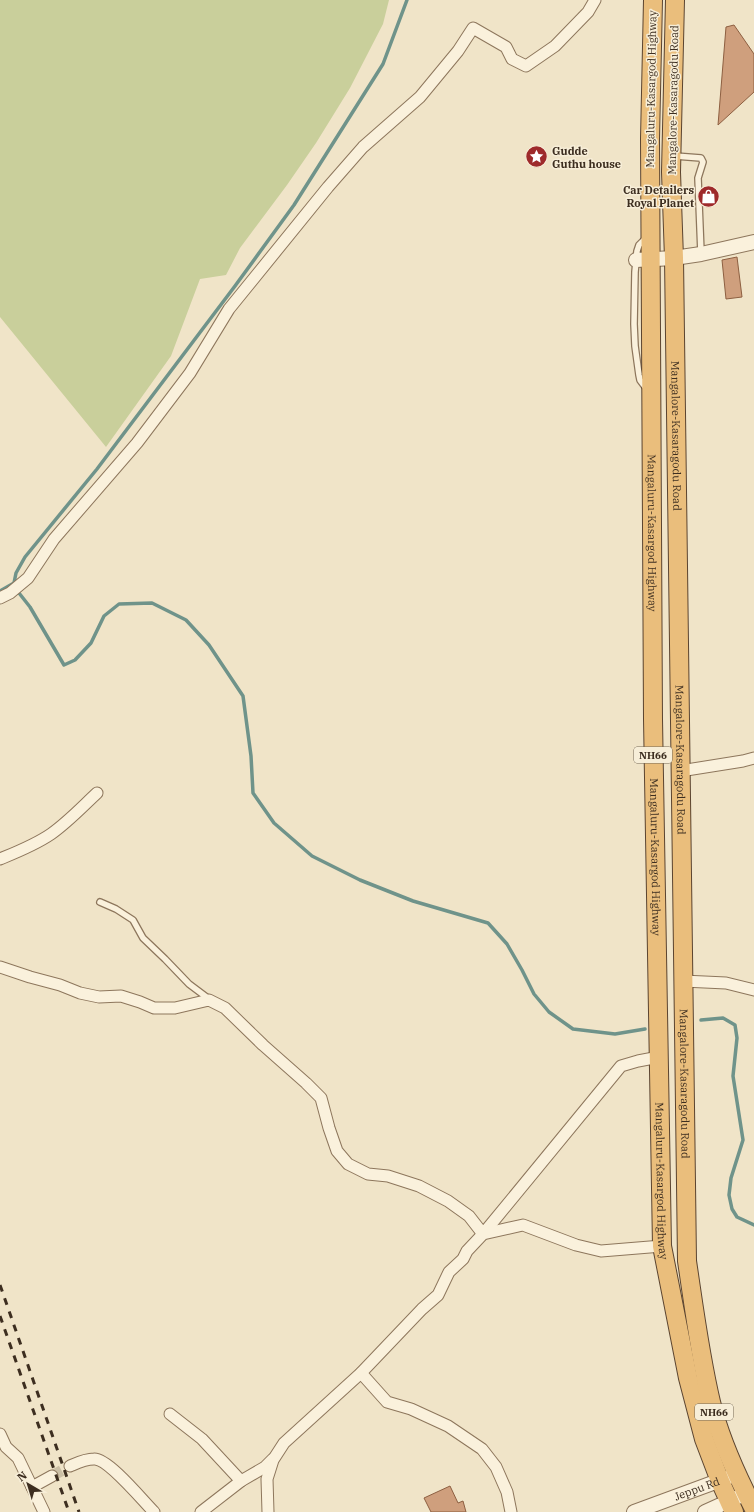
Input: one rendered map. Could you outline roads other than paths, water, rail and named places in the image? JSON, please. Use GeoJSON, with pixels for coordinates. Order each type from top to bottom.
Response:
{"type":"FeatureCollection","features":[{"type":"Feature","properties":{"kind":"highway","name":"Mangaluru-Kasargod Highway"},"geometry":{"type":"LineString","coordinates":[[653,0],[650,139],[650,234],[643,260],[651,392],[653,711],[662,1246],[688,1378],[704,1439],[731,1507]]}},
{"type":"Feature","properties":{"kind":"highway","name":"Mangalore-Kasaragodu Road"},"geometry":{"type":"LineString","coordinates":[[675,0],[671,156],[674,258],[687,1261],[696,1325],[711,1402],[721,1432],[750,1502]]}},
{"type":"Feature","properties":{"kind":"street"},"geometry":{"type":"LineString","coordinates":[[5,595],[21,585],[28,578],[54,539],[137,443],[190,373],[229,309],[328,187],[363,147],[420,97],[458,51],[473,28],[506,47],[512,59],[526,66],[555,46],[588,12],[595,0]]}},
{"type":"Feature","properties":{"kind":"street"},"geometry":{"type":"LineString","coordinates":[[643,260],[674,258],[701,254],[754,242]]}},
{"type":"Feature","properties":{"kind":"street"},"geometry":{"type":"LineString","coordinates":[[680,772],[754,758]]}},
{"type":"Feature","properties":{"kind":"street"},"geometry":{"type":"LineString","coordinates":[[0,859],[22,850],[50,835],[75,814],[97,792]]}},
{"type":"Feature","properties":{"kind":"street"},"geometry":{"type":"LineString","coordinates":[[0,967],[60,985],[80,993],[99,996],[122,996],[154,1008],[174,1008],[209,1000],[225,1008],[321,1098],[337,1151],[348,1164],[368,1174],[388,1176],[419,1186],[448,1201],[468,1216],[483,1234]]}},
{"type":"Feature","properties":{"kind":"street"},"geometry":{"type":"LineString","coordinates":[[683,981],[726,983],[754,990]]}},
{"type":"Feature","properties":{"kind":"street"},"geometry":{"type":"LineString","coordinates":[[201,1512],[241,1481],[265,1467],[274,1458],[284,1443],[361,1373],[422,1309],[438,1295],[448,1272],[463,1259],[467,1251],[483,1234],[621,1066],[638,1060],[659,1057]]}},
{"type":"Feature","properties":{"kind":"street"},"geometry":{"type":"LineString","coordinates":[[483,1234],[523,1225],[576,1245],[600,1251],[662,1246]]}},
{"type":"Feature","properties":{"kind":"street"},"geometry":{"type":"LineString","coordinates":[[361,1373],[386,1402],[411,1409],[448,1426],[482,1449],[496,1467],[506,1492],[511,1512]]}},
{"type":"Feature","properties":{"kind":"street"},"geometry":{"type":"LineString","coordinates":[[170,1414],[202,1439],[241,1481]]}},
{"type":"Feature","properties":{"kind":"street"},"geometry":{"type":"LineString","coordinates":[[0,1434],[6,1447],[18,1458],[44,1512]]}},
{"type":"Feature","properties":{"kind":"street"},"geometry":{"type":"LineString","coordinates":[[70,1466],[93,1458],[99,1459],[109,1466],[154,1512]]}},
{"type":"Feature","properties":{"kind":"street"},"geometry":{"type":"LineString","coordinates":[[268,1512],[267,1479],[274,1458]]}},
{"type":"Feature","properties":{"kind":"street","name":"Jeppu Rd"},"geometry":{"type":"LineString","coordinates":[[634,1512],[738,1474]]}},
{"type":"Feature","properties":{"kind":"street"},"geometry":{"type":"LineString","coordinates":[[32,1488],[52,1476]]}},
{"type":"Feature","properties":{"kind":"street"},"geometry":{"type":"LineString","coordinates":[[705,1512],[750,1502]]}},
{"type":"Feature","properties":{"kind":"lane"},"geometry":{"type":"LineString","coordinates":[[671,156],[696,157],[701,158],[703,162],[698,178],[701,254]]}},
{"type":"Feature","properties":{"kind":"lane"},"geometry":{"type":"LineString","coordinates":[[100,902],[116,909],[133,920],[143,938],[165,958],[188,984],[209,1000]]}},
{"type":"Feature","properties":{"kind":"waterway"},"geometry":{"type":"LineString","coordinates":[[407,0],[383,64],[294,205],[97,469],[25,557],[16,573],[14,583],[64,665],[75,660],[91,643],[104,616],[119,604],[152,603],[186,620],[209,645],[243,696],[251,756],[253,793],[274,823],[312,856],[360,880],[413,901],[488,923],[507,944],[534,994],[549,1012],[573,1029],[615,1034],[645,1029]]}},
{"type":"Feature","properties":{"kind":"waterway"},"geometry":{"type":"LineString","coordinates":[[0,591],[14,583]]}},
{"type":"Feature","properties":{"kind":"waterway"},"geometry":{"type":"LineString","coordinates":[[701,1020],[723,1018],[735,1025],[737,1038],[733,1076],[743,1140],[731,1178],[729,1195],[732,1209],[737,1217],[754,1225]]}},
{"type":"Feature","properties":{"kind":"tunnel"},"geometry":{"type":"LineString","coordinates":[[52,1476],[70,1466]]}},
{"type":"Feature","properties":{"kind":"railway"},"geometry":{"type":"LineString","coordinates":[[0,1285],[79,1512]]}},
{"type":"Feature","properties":{"kind":"railway"},"geometry":{"type":"LineString","coordinates":[[0,1316],[69,1512]]}},
{"type":"Feature","properties":{"kind":"place","name":"Gudde Guthu house"},"geometry":{"type":"Point","coordinates":[537,157]}},
{"type":"Feature","properties":{"kind":"place","name":"Car Detailers Royal Planet"},"geometry":{"type":"Point","coordinates":[709,196]}}]}
